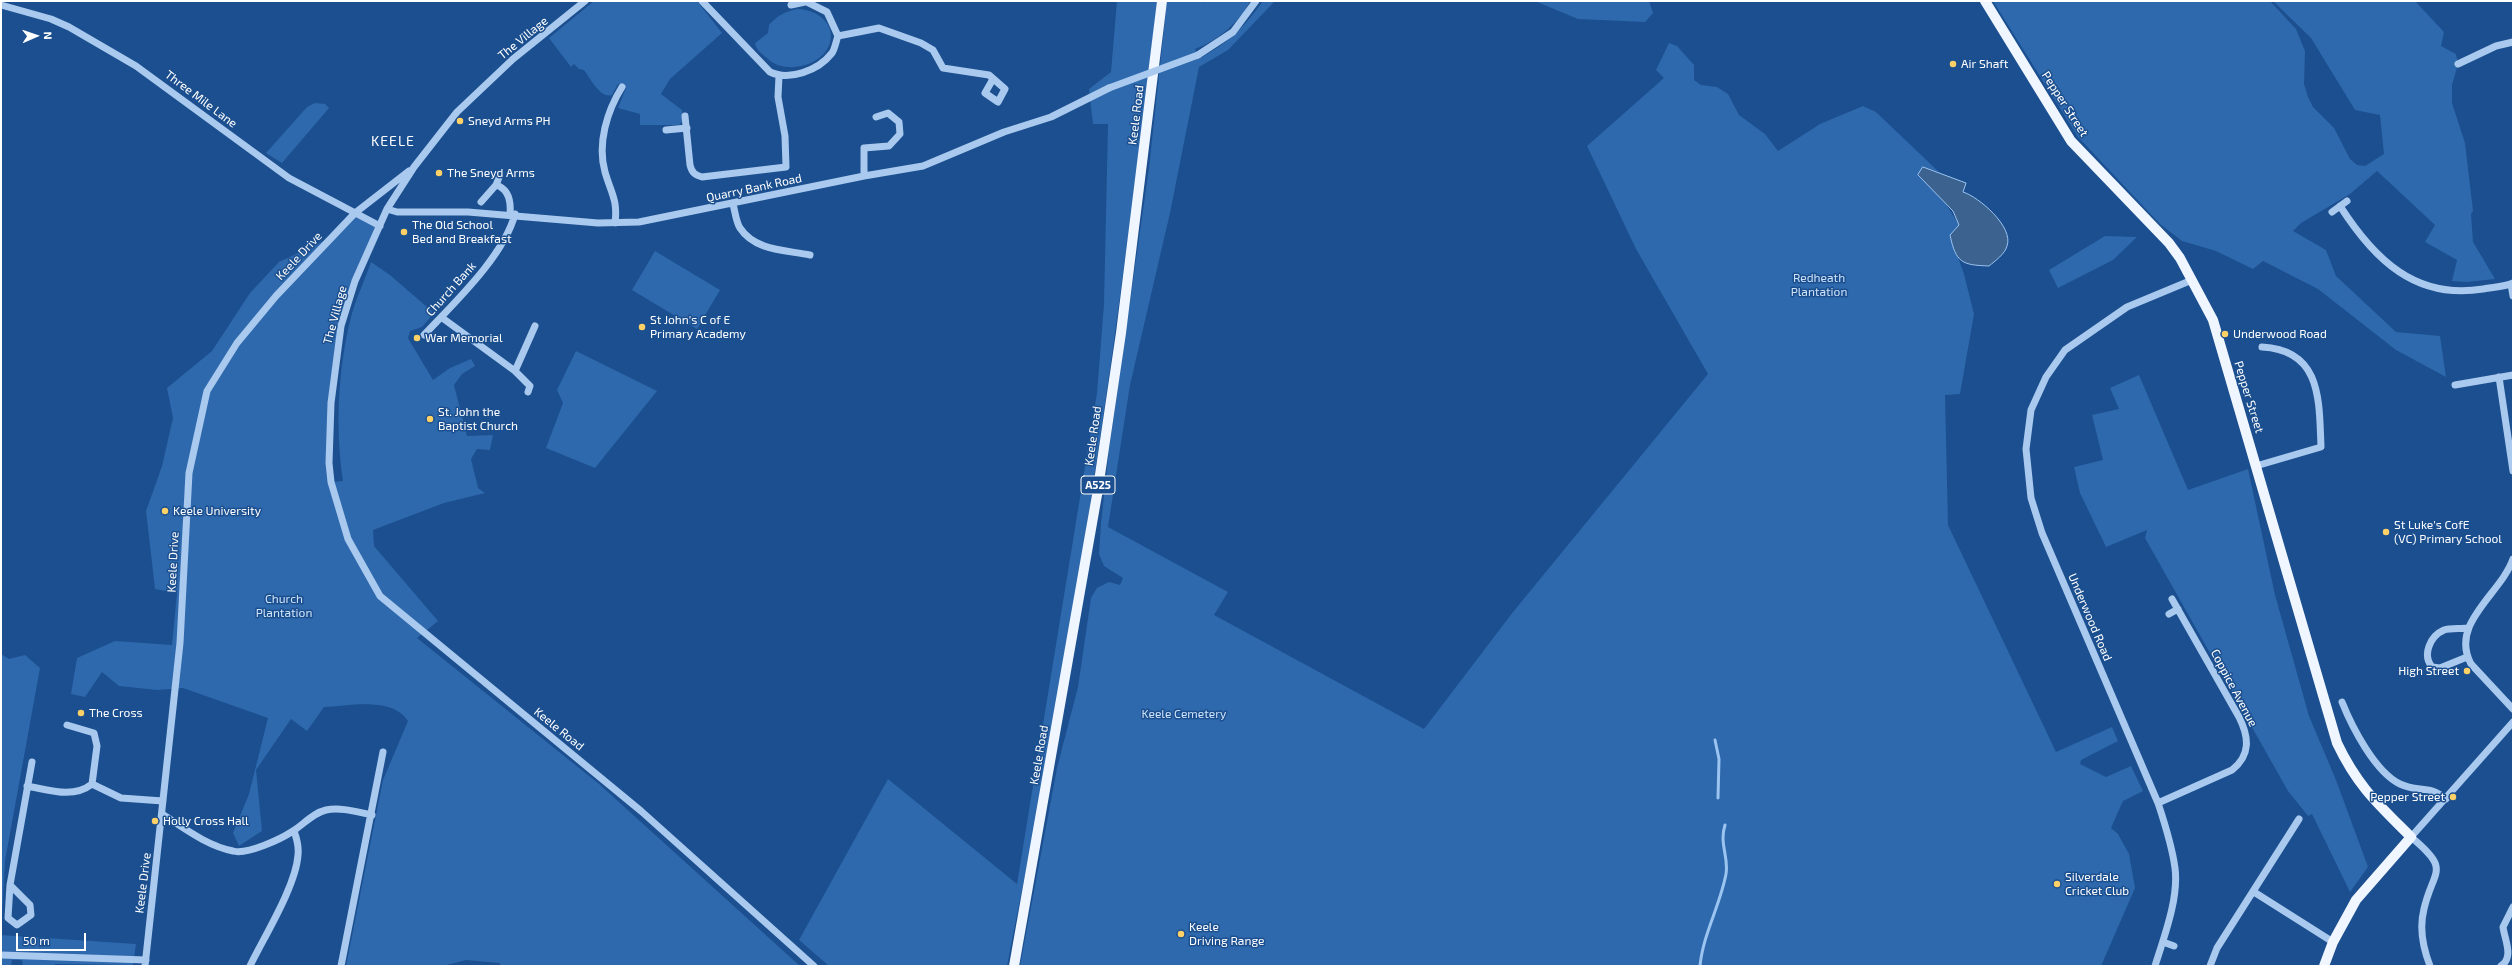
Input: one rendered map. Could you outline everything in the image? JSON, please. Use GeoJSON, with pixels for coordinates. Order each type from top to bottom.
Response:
{"type":"FeatureCollection","features":[{"type":"Feature","properties":{"kind":"main road","name":"Keele Road"},"geometry":{"type":"LineString","coordinates":[[1014,966],[1098,487],[1121,333],[1162,1]]}},
{"type":"Feature","properties":{"kind":"main road","name":"Pepper Street"},"geometry":{"type":"LineString","coordinates":[[1985,1],[2071,141],[2169,243],[2192,280],[2213,320],[2337,744],[2349,770],[2366,794],[2411,837]]}},
{"type":"Feature","properties":{"kind":"main road"},"geometry":{"type":"LineString","coordinates":[[2324,966],[2333,942],[2356,900],[2411,837]]}},
{"type":"Feature","properties":{"kind":"street","name":"The Village"},"geometry":{"type":"LineString","coordinates":[[331,482],[329,463],[330,403],[341,326],[355,280],[387,208],[414,167],[457,112],[492,78],[585,1]]}},
{"type":"Feature","properties":{"kind":"street"},"geometry":{"type":"LineString","coordinates":[[702,1],[770,72],[779,76],[789,76],[821,63],[832,53],[838,36],[828,12],[805,2],[791,5]]}},
{"type":"Feature","properties":{"kind":"street","name":"Quarry Bank Road"},"geometry":{"type":"LineString","coordinates":[[387,208],[397,212],[512,214],[615,223],[639,222],[864,176],[923,166],[1004,132],[1051,117],[1109,88],[1198,55],[1233,32],[1256,1]]}},
{"type":"Feature","properties":{"kind":"street","name":"Three Mile Lane"},"geometry":{"type":"LineString","coordinates":[[1,5],[50,19],[70,27],[129,62],[199,110],[289,178],[380,226]]}},
{"type":"Feature","properties":{"kind":"street"},"geometry":{"type":"LineString","coordinates":[[838,36],[879,28],[921,42],[933,50],[943,68],[989,75],[993,79]]}},
{"type":"Feature","properties":{"kind":"street"},"geometry":{"type":"LineString","coordinates":[[2458,64],[2496,46],[2513,42]]}},
{"type":"Feature","properties":{"kind":"street"},"geometry":{"type":"LineString","coordinates":[[686,116],[690,165],[692,172],[696,176],[702,178],[786,167],[785,136],[778,97],[779,76]]}},
{"type":"Feature","properties":{"kind":"street"},"geometry":{"type":"LineString","coordinates":[[615,223],[617,206],[605,172],[603,157],[608,114],[622,87]]}},
{"type":"Feature","properties":{"kind":"street"},"geometry":{"type":"LineString","coordinates":[[864,176],[864,148],[890,146],[900,134],[899,122],[888,113],[876,117]]}},
{"type":"Feature","properties":{"kind":"street"},"geometry":{"type":"LineString","coordinates":[[666,130],[687,128]]}},
{"type":"Feature","properties":{"kind":"street","name":"The Village"},"geometry":{"type":"LineString","coordinates":[[355,213],[414,167]]}},
{"type":"Feature","properties":{"kind":"street"},"geometry":{"type":"LineString","coordinates":[[481,202],[496,185],[500,175]]}},
{"type":"Feature","properties":{"kind":"street"},"geometry":{"type":"LineString","coordinates":[[496,185],[509,196],[512,214]]}},
{"type":"Feature","properties":{"kind":"street"},"geometry":{"type":"LineString","coordinates":[[2332,212],[2347,201]]}},
{"type":"Feature","properties":{"kind":"street"},"geometry":{"type":"LineString","coordinates":[[733,204],[739,227],[751,241],[762,246],[810,255]]}},
{"type":"Feature","properties":{"kind":"street"},"geometry":{"type":"LineString","coordinates":[[2340,206],[2357,232],[2384,261],[2417,282],[2456,292],[2512,284],[2513,296]]}},
{"type":"Feature","properties":{"kind":"street","name":"Keele Drive"},"geometry":{"type":"LineString","coordinates":[[145,963],[180,643],[189,472],[207,391],[237,343],[276,296],[355,213]]}},
{"type":"Feature","properties":{"kind":"street","name":"Church Bank"},"geometry":{"type":"LineString","coordinates":[[424,335],[497,252],[512,228],[512,214]]}},
{"type":"Feature","properties":{"kind":"street","name":"Underwood Road"},"geometry":{"type":"LineString","coordinates":[[2155,966],[2170,916],[2175,869],[2158,803],[2042,533],[2031,498],[2026,449],[2031,410],[2046,377],[2065,350],[2127,307],[2192,280]]}},
{"type":"Feature","properties":{"kind":"street"},"geometry":{"type":"LineString","coordinates":[[441,317],[515,371],[530,386],[528,392]]}},
{"type":"Feature","properties":{"kind":"street"},"geometry":{"type":"LineString","coordinates":[[447,331],[451,324]]}},
{"type":"Feature","properties":{"kind":"street"},"geometry":{"type":"LineString","coordinates":[[515,371],[535,326]]}},
{"type":"Feature","properties":{"kind":"street"},"geometry":{"type":"LineString","coordinates":[[2256,466],[2321,447],[2318,392],[2314,378],[2299,360],[2278,348],[2262,347]]}},
{"type":"Feature","properties":{"kind":"street"},"geometry":{"type":"LineString","coordinates":[[2455,385],[2513,375]]}},
{"type":"Feature","properties":{"kind":"street"},"geometry":{"type":"LineString","coordinates":[[2499,377],[2513,471]]}},
{"type":"Feature","properties":{"kind":"street","name":"Keele Road"},"geometry":{"type":"LineString","coordinates":[[331,482],[348,539],[380,596],[640,811],[814,966]]}},
{"type":"Feature","properties":{"kind":"street"},"geometry":{"type":"LineString","coordinates":[[2513,558],[2467,628],[2467,657],[2513,709]]}},
{"type":"Feature","properties":{"kind":"street","name":"Coppice Avenue"},"geometry":{"type":"LineString","coordinates":[[2158,803],[2232,770],[2238,766],[2247,747],[2246,732],[2172,599]]}},
{"type":"Feature","properties":{"kind":"street"},"geometry":{"type":"LineString","coordinates":[[2169,614],[2178,609]]}},
{"type":"Feature","properties":{"kind":"street"},"geometry":{"type":"LineString","coordinates":[[2467,628],[2445,630],[2436,637],[2426,652],[2428,662],[2432,667],[2440,668],[2467,657]]}},
{"type":"Feature","properties":{"kind":"street"},"geometry":{"type":"LineString","coordinates":[[2342,702],[2349,719],[2372,758],[2392,780],[2401,785],[2435,790],[2446,799]]}},
{"type":"Feature","properties":{"kind":"street"},"geometry":{"type":"LineString","coordinates":[[2430,966],[2423,943],[2422,916],[2436,877],[2436,869],[2430,854],[2411,837],[2513,722]]}},
{"type":"Feature","properties":{"kind":"street"},"geometry":{"type":"LineString","coordinates":[[27,786],[67,793],[84,790],[92,784],[97,746],[94,733],[67,725]]}},
{"type":"Feature","properties":{"kind":"street"},"geometry":{"type":"LineString","coordinates":[[341,966],[372,815],[383,752]]}},
{"type":"Feature","properties":{"kind":"street"},"geometry":{"type":"LineString","coordinates":[[10,886],[30,905],[31,910],[31,915],[17,925],[8,918],[10,886],[32,762]]}},
{"type":"Feature","properties":{"kind":"street"},"geometry":{"type":"LineString","coordinates":[[92,784],[121,798],[163,801]]}},
{"type":"Feature","properties":{"kind":"street"},"geometry":{"type":"LineString","coordinates":[[162,814],[206,842],[234,852],[260,847],[294,831],[302,822],[324,810],[340,809],[372,815]]}},
{"type":"Feature","properties":{"kind":"street"},"geometry":{"type":"LineString","coordinates":[[2210,966],[2217,948],[2299,819]]}},
{"type":"Feature","properties":{"kind":"street"},"geometry":{"type":"LineString","coordinates":[[250,966],[289,885],[298,856],[298,842],[294,831]]}},
{"type":"Feature","properties":{"kind":"street"},"geometry":{"type":"LineString","coordinates":[[2254,892],[2333,942]]}},
{"type":"Feature","properties":{"kind":"street"},"geometry":{"type":"LineString","coordinates":[[2501,966],[2507,962],[2509,956],[2503,927],[2513,907]]}},
{"type":"Feature","properties":{"kind":"street"},"geometry":{"type":"LineString","coordinates":[[2163,942],[2174,946]]}},
{"type":"Feature","properties":{"kind":"street"},"geometry":{"type":"LineString","coordinates":[[1,955],[145,963]]}},
{"type":"Feature","properties":{"kind":"green space"},"geometry":{"type":"Polygon","coordinates":[[[594,1],[697,1],[722,33],[670,79],[661,94],[682,110],[682,122],[679,125],[640,125],[640,114],[618,108],[626,88],[618,84],[612,95],[604,94],[596,87],[584,70],[579,69],[574,64],[571,67],[549,38],[594,1]]]}},
{"type":"Feature","properties":{"kind":"green space"},"geometry":{"type":"Polygon","coordinates":[[[1117,1],[1157,1],[1126,253],[1090,505],[1057,709],[1007,966],[829,966],[799,940],[888,779],[1017,884],[1097,393],[1104,304],[1108,124],[1093,124],[1089,89],[1111,72],[1117,1]]]}},
{"type":"Feature","properties":{"kind":"green space"},"geometry":{"type":"Polygon","coordinates":[[[1167,1],[1204,1],[1204,3],[1206,1],[1250,1],[1246,9],[1227,30],[1203,46],[1195,49],[1199,59],[1235,34],[1263,1],[1275,1],[1228,50],[1199,67],[1170,213],[1130,385],[1108,527],[1228,592],[1214,615],[1424,729],[1513,612],[1708,374],[1636,249],[1587,146],[1664,78],[1656,70],[1669,43],[1677,46],[1694,65],[1694,80],[1701,85],[1717,87],[1728,94],[1739,115],[1765,134],[1778,151],[1820,124],[1863,106],[1876,112],[1939,172],[1923,167],[1959,225],[1950,235],[1964,274],[1974,314],[1960,394],[1945,395],[1948,525],[2056,752],[2112,727],[2118,741],[2081,760],[2080,764],[2106,777],[2131,766],[2143,791],[2123,801],[2111,828],[2118,834],[2129,854],[2135,888],[2101,966],[1020,966],[1057,768],[1078,687],[1091,598],[1097,588],[1109,582],[1120,585],[1123,578],[1104,566],[1099,554],[1101,523],[1109,450],[1149,168],[1167,1]]]}},
{"type":"Feature","properties":{"kind":"green space"},"geometry":{"type":"Polygon","coordinates":[[[1535,1],[1649,1],[1653,13],[1645,22],[1578,19],[1535,1]]]}},
{"type":"Feature","properties":{"kind":"green space"},"geometry":{"type":"Polygon","coordinates":[[[1993,1],[2270,1],[2296,29],[2305,51],[2304,84],[2313,107],[2334,128],[2350,159],[2357,165],[2365,166],[2384,154],[2380,115],[2355,110],[2311,38],[2273,1],[2415,1],[2444,32],[2441,46],[2456,54],[2458,64],[2452,85],[2452,103],[2465,143],[2473,211],[2471,214],[2473,242],[2495,279],[2467,282],[2452,281],[2457,260],[2425,242],[2435,225],[2377,171],[2350,194],[2301,223],[2293,231],[2326,250],[2336,276],[2396,332],[2440,336],[2446,377],[2396,350],[2318,289],[2263,261],[2253,269],[2216,251],[2182,241],[2160,224],[2078,137],[1993,1]]]}},
{"type":"Feature","properties":{"kind":"green space"},"geometry":{"type":"Polygon","coordinates":[[[797,9],[813,12],[826,22],[831,35],[830,43],[821,57],[806,65],[798,67],[781,66],[774,63],[762,54],[755,43],[768,33],[769,25],[775,19],[785,13],[797,9]]]}},
{"type":"Feature","properties":{"kind":"green space"},"geometry":{"type":"Polygon","coordinates":[[[315,103],[325,104],[329,108],[282,163],[266,153],[307,107],[315,103]]]}},
{"type":"Feature","properties":{"kind":"green space","name":"Church Plantation"},"geometry":{"type":"Polygon","coordinates":[[[355,213],[380,226],[341,326],[334,367],[331,482],[343,481],[339,440],[339,398],[343,357],[353,310],[371,262],[390,275],[434,313],[422,327],[410,331],[408,338],[433,380],[450,368],[471,359],[475,366],[462,374],[454,385],[467,436],[493,435],[490,450],[477,449],[471,459],[478,488],[485,493],[444,503],[373,530],[374,546],[438,621],[417,638],[599,784],[800,966],[502,966],[499,963],[466,960],[443,966],[346,966],[383,780],[408,721],[401,713],[392,708],[369,704],[324,707],[307,731],[291,719],[256,770],[262,831],[239,846],[233,833],[249,794],[268,718],[183,688],[157,690],[119,686],[102,672],[85,697],[71,694],[77,658],[115,641],[172,645],[177,593],[155,589],[146,511],[162,466],[173,418],[167,388],[212,351],[250,293],[279,262],[330,238],[355,213]]]}},
{"type":"Feature","properties":{"kind":"green space"},"geometry":{"type":"Polygon","coordinates":[[[2105,236],[2137,237],[2113,260],[2058,288],[2049,270],[2105,236]]]}},
{"type":"Feature","properties":{"kind":"green space"},"geometry":{"type":"Polygon","coordinates":[[[655,251],[720,290],[697,329],[632,290],[655,251]]]}},
{"type":"Feature","properties":{"kind":"green space"},"geometry":{"type":"Polygon","coordinates":[[[576,351],[657,391],[595,468],[546,448],[563,403],[557,390],[576,351]]]}},
{"type":"Feature","properties":{"kind":"green space"},"geometry":{"type":"Polygon","coordinates":[[[2139,375],[2188,490],[2248,469],[2275,595],[2309,716],[2336,780],[2368,867],[2350,892],[2312,814],[2308,816],[2288,791],[2145,538],[2147,530],[2106,547],[2080,493],[2074,467],[2103,460],[2092,415],[2119,409],[2110,388],[2139,375]]]}},
{"type":"Feature","properties":{"kind":"green space"},"geometry":{"type":"Polygon","coordinates":[[[1,654],[9,659],[25,655],[40,668],[5,861],[1,935],[1,654]]]}},
{"type":"Feature","properties":{"kind":"green space"},"geometry":{"type":"Polygon","coordinates":[[[1,935],[136,944],[133,965],[55,964],[54,966],[23,966],[22,960],[12,960],[11,966],[1,966],[1,935]]]}},
{"type":"Feature","properties":{"kind":"shaded area"},"geometry":{"type":"Polygon","coordinates":[[[1923,167],[1966,183],[1963,192],[1986,206],[2000,222],[2008,238],[2007,246],[2002,255],[1989,266],[1972,265],[1962,261],[1958,257],[1950,235],[1959,225],[1953,211],[1918,175],[1923,167]]]}},
{"type":"Feature","properties":{"kind":"waterway"},"geometry":{"type":"LineString","coordinates":[[1715,740],[1719,759],[1718,798]]}},
{"type":"Feature","properties":{"kind":"waterway"},"geometry":{"type":"LineString","coordinates":[[1700,966],[1704,943],[1720,897],[1726,874],[1727,868],[1723,844],[1723,832],[1725,825]]}},
{"type":"Feature","properties":{"kind":"place","name":"Air Shaft"},"geometry":{"type":"Point","coordinates":[1953,64]}},
{"type":"Feature","properties":{"kind":"place","name":"Sneyd Arms PH"},"geometry":{"type":"Point","coordinates":[460,121]}},
{"type":"Feature","properties":{"kind":"place","name":"The Sneyd Arms"},"geometry":{"type":"Point","coordinates":[439,173]}},
{"type":"Feature","properties":{"kind":"place","name":"The Old School Bed and Breakfast"},"geometry":{"type":"Point","coordinates":[404,232]}},
{"type":"Feature","properties":{"kind":"place","name":"St John's C of E Primary Academy"},"geometry":{"type":"Point","coordinates":[642,327]}},
{"type":"Feature","properties":{"kind":"place","name":"Underwood Road"},"geometry":{"type":"Point","coordinates":[2225,334]}},
{"type":"Feature","properties":{"kind":"place","name":"War Memorial"},"geometry":{"type":"Point","coordinates":[417,338]}},
{"type":"Feature","properties":{"kind":"place","name":"St. John the Baptist Church"},"geometry":{"type":"Point","coordinates":[430,419]}},
{"type":"Feature","properties":{"kind":"place","name":"Keele University"},"geometry":{"type":"Point","coordinates":[165,511]}},
{"type":"Feature","properties":{"kind":"place","name":"St Luke's CofE (VC) Primary School"},"geometry":{"type":"Point","coordinates":[2386,532]}},
{"type":"Feature","properties":{"kind":"place","name":"High Street"},"geometry":{"type":"Point","coordinates":[2467,671]}},
{"type":"Feature","properties":{"kind":"place","name":"The Cross"},"geometry":{"type":"Point","coordinates":[81,713]}},
{"type":"Feature","properties":{"kind":"place","name":"Pepper Street"},"geometry":{"type":"Point","coordinates":[2453,797]}},
{"type":"Feature","properties":{"kind":"place","name":"Holly Cross Hall"},"geometry":{"type":"Point","coordinates":[155,821]}},
{"type":"Feature","properties":{"kind":"place","name":"Silverdale Cricket Club"},"geometry":{"type":"Point","coordinates":[2057,884]}},
{"type":"Feature","properties":{"kind":"place","name":"Keele Driving Range"},"geometry":{"type":"Point","coordinates":[1181,934]}},
{"type":"Feature","properties":{"kind":"district","name":"KEELE"},"geometry":{"type":"Point","coordinates":[393,141]}},
{"type":"Feature","properties":{"kind":"park label","name":"Redheath Plantation"},"geometry":{"type":"Point","coordinates":[1819,285]}},
{"type":"Feature","properties":{"kind":"park label","name":"Keele Cemetery"},"geometry":{"type":"Point","coordinates":[1184,714]}}]}
